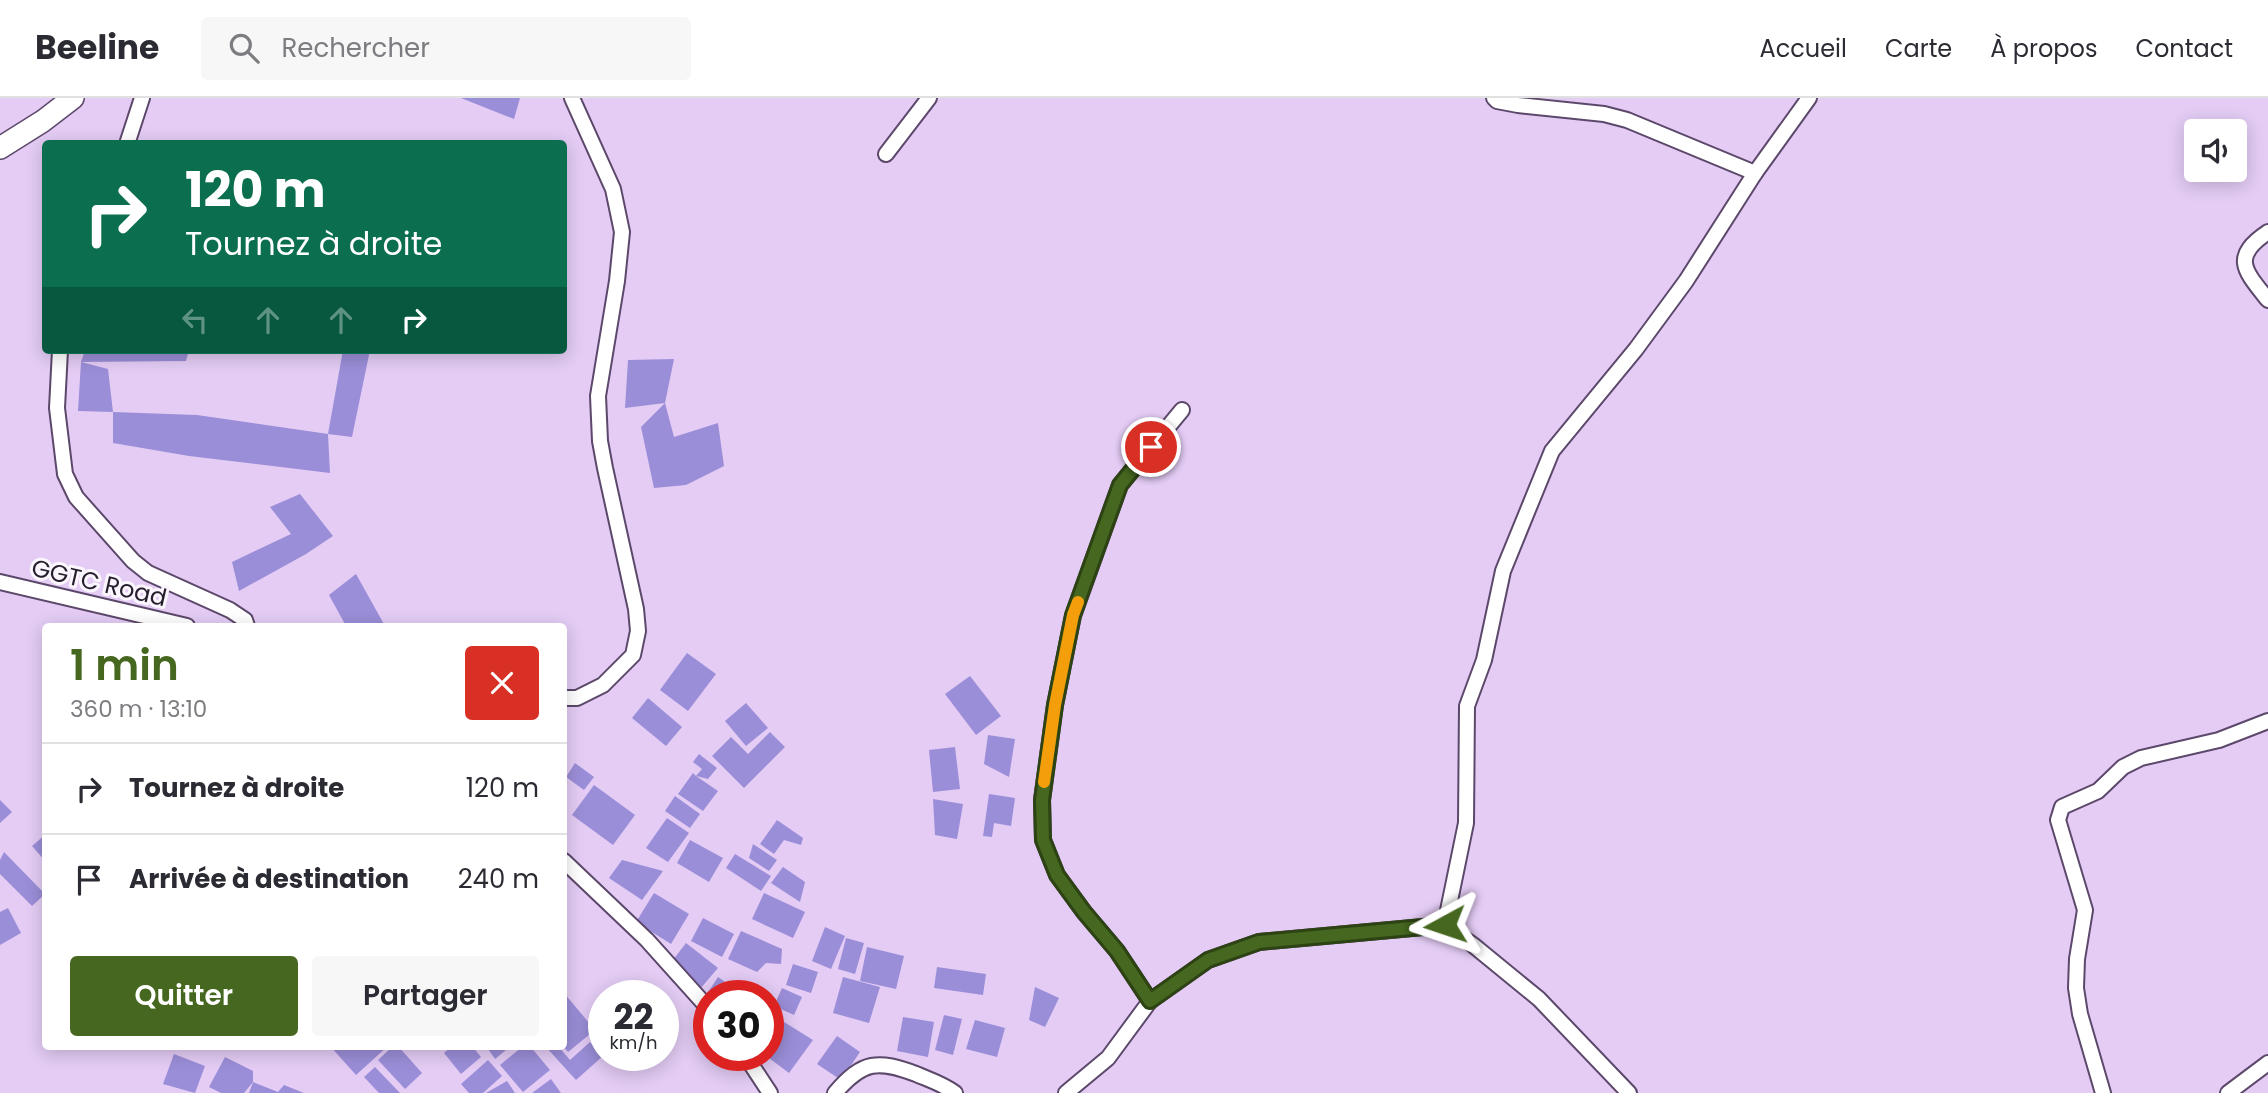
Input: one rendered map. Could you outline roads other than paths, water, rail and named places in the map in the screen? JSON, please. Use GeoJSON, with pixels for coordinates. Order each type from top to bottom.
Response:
{"type":"FeatureCollection","features":[{"type":"Feature","properties":{"kind":"street"},"geometry":{"type":"LineString","coordinates":[[0,147],[43,121],[73,98]]}},
{"type":"Feature","properties":{"kind":"street"},"geometry":{"type":"LineString","coordinates":[[128,140],[142,98]]}},
{"type":"Feature","properties":{"kind":"street"},"geometry":{"type":"LineString","coordinates":[[567,698],[576,698],[603,685],[633,655],[638,631],[636,609],[605,468],[598,396],[617,281],[622,232],[613,189],[572,98]]}},
{"type":"Feature","properties":{"kind":"street"},"geometry":{"type":"LineString","coordinates":[[886,154],[929,98]]}},
{"type":"Feature","properties":{"kind":"street"},"geometry":{"type":"LineString","coordinates":[[1494,98],[1518,105],[1604,114],[1627,120],[1755,173]]}},
{"type":"Feature","properties":{"kind":"street"},"geometry":{"type":"LineString","coordinates":[[1445,925],[1466,823],[1467,706],[1483,660],[1503,571],[1552,451],[1636,349],[1686,281],[1755,173],[1809,98]]}},
{"type":"Feature","properties":{"kind":"street"},"geometry":{"type":"LineString","coordinates":[[2268,232],[2251,243],[2244,254],[2247,271],[2268,300]]}},
{"type":"Feature","properties":{"kind":"street","name":"GGTC Road"},"geometry":{"type":"LineString","coordinates":[[60,354],[57,408],[65,474],[76,497],[133,561],[148,573],[230,610],[246,623]]}},
{"type":"Feature","properties":{"kind":"street"},"geometry":{"type":"LineString","coordinates":[[1150,1001],[1117,951],[1057,875],[1043,840],[1042,800],[1055,705],[1073,615],[1120,485],[1182,410]]}},
{"type":"Feature","properties":{"kind":"street","name":"GGTC Road"},"geometry":{"type":"LineString","coordinates":[[0,582],[174,623]]}},
{"type":"Feature","properties":{"kind":"street"},"geometry":{"type":"LineString","coordinates":[[2103,1093],[2080,1014],[2076,988],[2077,959],[2085,910],[2059,820],[2062,807],[2098,791],[2123,767],[2141,758],[2219,740],[2268,720]]}},
{"type":"Feature","properties":{"kind":"street"},"geometry":{"type":"LineString","coordinates":[[567,864],[648,940],[693,991]]}},
{"type":"Feature","properties":{"kind":"street"},"geometry":{"type":"LineString","coordinates":[[1066,1093],[1108,1058],[1150,1001],[1208,960],[1259,942],[1445,925],[1473,944],[1539,999],[1629,1093]]}},
{"type":"Feature","properties":{"kind":"street"},"geometry":{"type":"LineString","coordinates":[[2228,1093],[2268,1063]]}},
{"type":"Feature","properties":{"kind":"street"},"geometry":{"type":"LineString","coordinates":[[835,1093],[866,1066],[890,1065],[945,1085],[955,1093]]}},
{"type":"Feature","properties":{"kind":"street"},"geometry":{"type":"LineString","coordinates":[[756,1071],[770,1093]]}}]}
